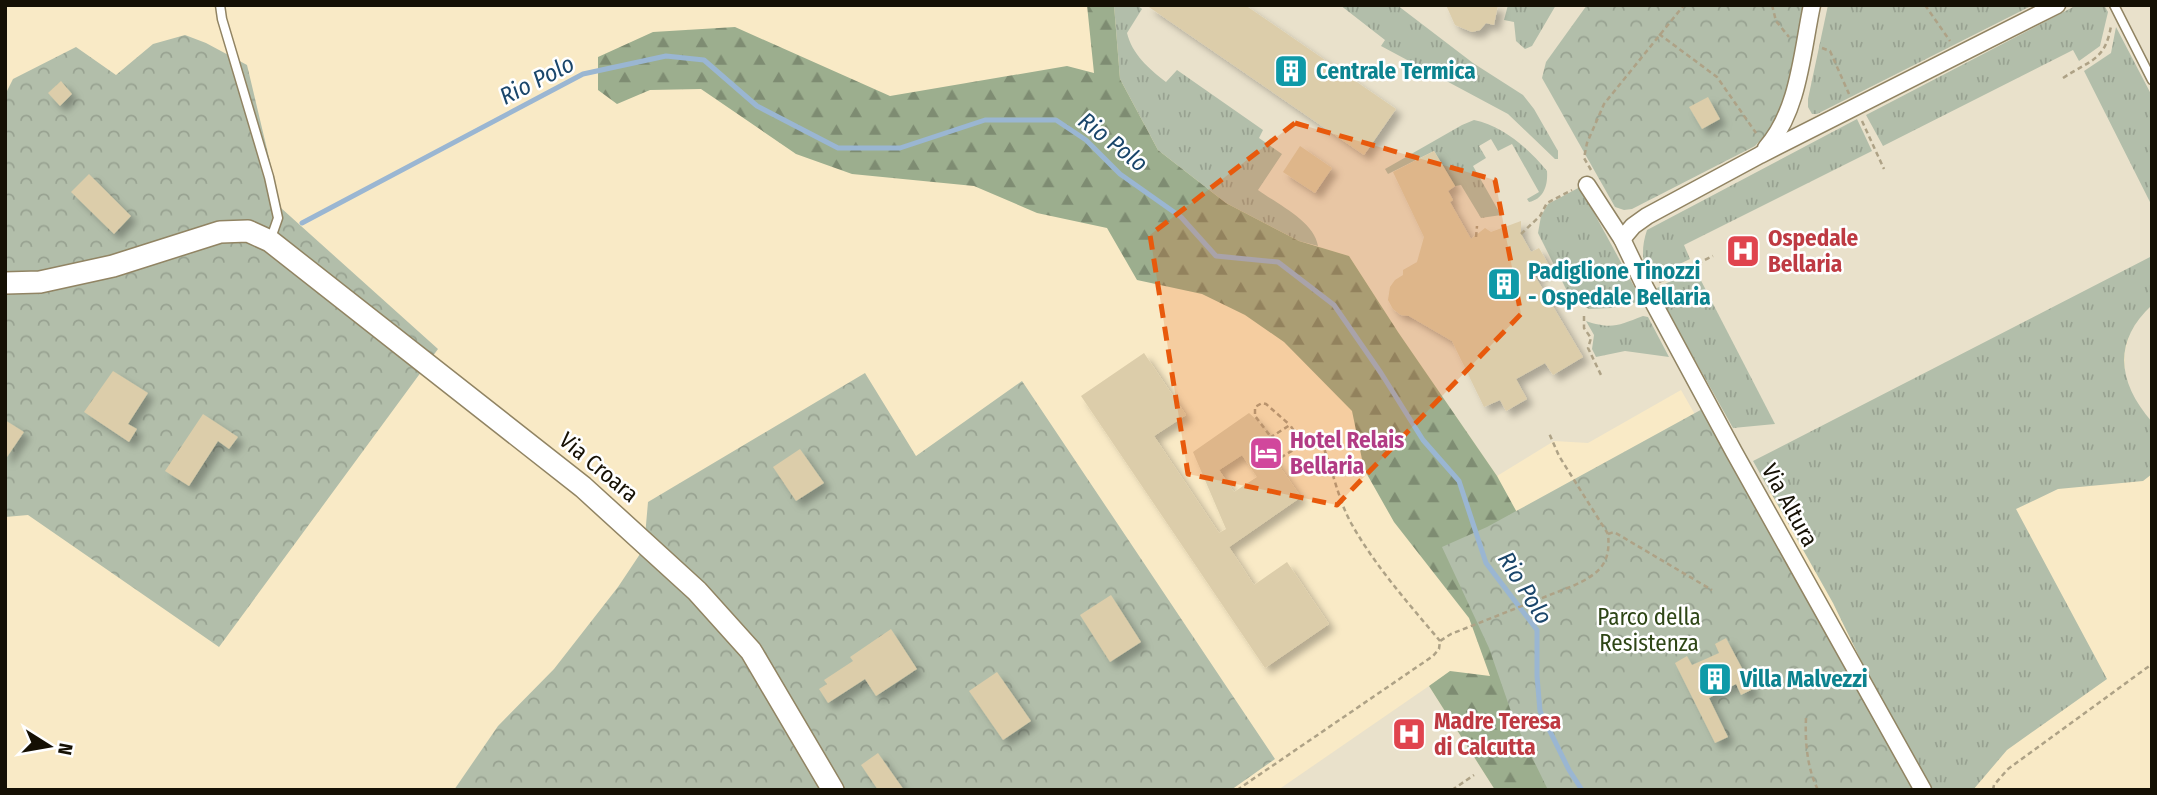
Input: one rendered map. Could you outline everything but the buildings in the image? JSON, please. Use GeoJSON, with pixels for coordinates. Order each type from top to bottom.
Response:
{"type":"FeatureCollection","features":[{"type":"Feature","properties":{"kind":"street"},"geometry":{"type":"LineString","coordinates":[[1622,239],[1633,226],[1647,216],[1777,136],[1794,93],[1812,5]]}},
{"type":"Feature","properties":{"kind":"street"},"geometry":{"type":"LineString","coordinates":[[1760,148],[1815,127],[2057,5]]}},
{"type":"Feature","properties":{"kind":"street"},"geometry":{"type":"LineString","coordinates":[[1794,93],[1796,111],[1803,122],[1815,127]]}},
{"type":"Feature","properties":{"kind":"street","name":"Via Altura"},"geometry":{"type":"LineString","coordinates":[[1584,185],[1622,239],[1734,452],[1923,790]]}},
{"type":"Feature","properties":{"kind":"street","name":"Via Croara"},"geometry":{"type":"LineString","coordinates":[[5,283],[40,282],[113,266],[220,232],[248,231],[270,241],[583,487],[697,591],[751,651],[833,790]]}},
{"type":"Feature","properties":{"kind":"lane"},"geometry":{"type":"LineString","coordinates":[[220,5],[278,218],[270,241]]}},
{"type":"Feature","properties":{"kind":"lane"},"geometry":{"type":"LineString","coordinates":[[2114,5],[2152,80]]}},
{"type":"Feature","properties":{"kind":"path"},"geometry":{"type":"LineString","coordinates":[[1584,158],[1587,142],[1604,104],[1685,5]]}},
{"type":"Feature","properties":{"kind":"path"},"geometry":{"type":"LineString","coordinates":[[1772,5],[1776,22],[1784,34],[1794,41]]}},
{"type":"Feature","properties":{"kind":"path"},"geometry":{"type":"LineString","coordinates":[[1925,5],[1959,55]]}},
{"type":"Feature","properties":{"kind":"path"},"geometry":{"type":"LineString","coordinates":[[2063,78],[2102,53],[2106,46],[2114,5]]}},
{"type":"Feature","properties":{"kind":"path"},"geometry":{"type":"LineString","coordinates":[[1659,34],[1717,77],[1760,148]]}},
{"type":"Feature","properties":{"kind":"path"},"geometry":{"type":"LineString","coordinates":[[1819,47],[1830,51],[1851,97]]}},
{"type":"Feature","properties":{"kind":"path"},"geometry":{"type":"LineString","coordinates":[[1861,120],[1884,169]]}},
{"type":"Feature","properties":{"kind":"path"},"geometry":{"type":"LineString","coordinates":[[1521,234],[1540,216],[1547,204],[1584,185]]}},
{"type":"Feature","properties":{"kind":"path"},"geometry":{"type":"LineString","coordinates":[[1476,237],[1477,226]]}},
{"type":"Feature","properties":{"kind":"path"},"geometry":{"type":"LineString","coordinates":[[1655,283],[1713,256]]}},
{"type":"Feature","properties":{"kind":"path"},"geometry":{"type":"LineString","coordinates":[[1584,316],[1584,328],[1591,338],[1588,348],[1601,375]]}},
{"type":"Feature","properties":{"kind":"path"},"geometry":{"type":"LineString","coordinates":[[1237,790],[1433,656],[1439,649],[1440,641],[1376,562],[1351,523],[1338,495],[1323,446],[1314,448],[1303,444],[1290,425],[1272,408],[1262,402],[1255,407],[1255,416],[1271,437],[1269,439],[1280,458],[1303,444]]}},
{"type":"Feature","properties":{"kind":"path"},"geometry":{"type":"LineString","coordinates":[[1271,437],[1290,425]]}},
{"type":"Feature","properties":{"kind":"path"},"geometry":{"type":"LineString","coordinates":[[1440,641],[1467,626],[1575,585],[1601,569],[1607,558],[1608,534],[1559,456],[1549,433]]}},
{"type":"Feature","properties":{"kind":"path"},"geometry":{"type":"LineString","coordinates":[[1269,452],[1274,449]]}},
{"type":"Feature","properties":{"kind":"path"},"geometry":{"type":"LineString","coordinates":[[1608,534],[1614,532],[1712,590]]}},
{"type":"Feature","properties":{"kind":"path"},"geometry":{"type":"LineString","coordinates":[[1993,790],[2008,769],[2152,664]]}},
{"type":"Feature","properties":{"kind":"path"},"geometry":{"type":"LineString","coordinates":[[1806,718],[1805,737],[1818,790]]}},
{"type":"Feature","properties":{"kind":"path"},"geometry":{"type":"LineString","coordinates":[[1452,790],[1474,775]]}},
{"type":"Feature","properties":{"kind":"highlighted area"},"geometry":{"type":"Polygon","coordinates":[[[1295,123],[1495,180],[1521,314],[1337,505],[1188,474],[1150,235],[1295,123]]]}},
{"type":"Feature","properties":{"kind":"shaded area","name":"Ospedale Bellaria"},"geometry":{"type":"Polygon","coordinates":[[[1114,5],[2152,5],[2152,294],[1747,506],[1681,390],[1588,443],[1554,441],[1497,476],[1349,256],[1299,241],[1158,150],[1114,5]]]}},
{"type":"Feature","properties":{"kind":"shaded area"},"geometry":{"type":"Polygon","coordinates":[[[2152,305],[2152,422],[2136,404],[2125,377],[2125,351],[2130,333],[2140,316],[2152,305]]]}},
{"type":"Feature","properties":{"kind":"shaded area","name":"Madre Teresa di Calcutta"},"geometry":{"type":"Polygon","coordinates":[[[1429,686],[1495,790],[1278,790],[1429,686]]]}},
{"type":"Feature","properties":{"kind":"green space"},"geometry":{"type":"Polygon","coordinates":[[[1087,5],[1114,5],[1120,79],[1158,150],[1226,203],[1299,241],[1349,256],[1497,476],[1669,790],[1495,790],[1429,686],[1450,671],[1490,676],[1469,618],[1394,522],[1364,469],[1352,411],[1284,342],[1245,315],[1202,294],[1137,280],[1107,228],[1037,213],[974,186],[852,174],[796,154],[701,89],[650,90],[617,104],[598,90],[598,57],[653,32],[735,27],[890,96],[1067,66],[1094,73],[1087,5]]]}},
{"type":"Feature","properties":{"kind":"green space"},"geometry":{"type":"Polygon","coordinates":[[[1114,5],[1137,5],[1142,9],[1127,33],[1129,41],[1137,54],[1160,77],[1166,82],[1177,70],[1263,130],[1259,138],[1282,154],[1258,190],[1302,221],[1310,229],[1318,246],[1299,241],[1226,203],[1158,150],[1120,79],[1114,5]]]}},
{"type":"Feature","properties":{"kind":"green space"},"geometry":{"type":"Polygon","coordinates":[[[1340,5],[1397,5],[1473,63],[1523,95],[1558,151],[1558,159],[1508,114],[1381,46],[1385,40],[1340,5]]]}},
{"type":"Feature","properties":{"kind":"green space"},"geometry":{"type":"Polygon","coordinates":[[[1508,5],[1556,5],[1532,46],[1525,49],[1516,41],[1514,22],[1504,20],[1508,5]]]}},
{"type":"Feature","properties":{"kind":"green space"},"geometry":{"type":"Polygon","coordinates":[[[1587,5],[1807,5],[1777,122],[1755,146],[1632,209],[1615,207],[1542,78],[1546,62],[1587,5]]]}},
{"type":"Feature","properties":{"kind":"green space"},"geometry":{"type":"Polygon","coordinates":[[[1828,5],[2033,5],[1817,114],[1812,114],[1808,99],[1828,5]]]}},
{"type":"Feature","properties":{"kind":"green space"},"geometry":{"type":"Polygon","coordinates":[[[2077,5],[2104,5],[2108,12],[2100,46],[2079,61],[2073,50],[1883,146],[1866,115],[2077,5]]]}},
{"type":"Feature","properties":{"kind":"green space"},"geometry":{"type":"Polygon","coordinates":[[[2116,27],[2152,96],[2152,206],[2084,71],[2111,53],[2116,27]]]}},
{"type":"Feature","properties":{"kind":"green space"},"geometry":{"type":"Polygon","coordinates":[[[185,35],[247,65],[281,208],[438,349],[219,647],[28,515],[5,517],[5,95],[13,79],[76,47],[116,75],[153,44],[185,35]]]}},
{"type":"Feature","properties":{"kind":"green space"},"geometry":{"type":"Polygon","coordinates":[[[1857,119],[1872,151],[1684,245],[1690,259],[1648,279],[1643,254],[1647,230],[1857,119]]]}},
{"type":"Feature","properties":{"kind":"green space"},"geometry":{"type":"Polygon","coordinates":[[[1474,120],[1495,127],[1532,154],[1547,171],[1542,195],[1529,202],[1527,199],[1539,192],[1512,144],[1498,151],[1491,139],[1479,146],[1486,158],[1473,166],[1501,215],[1481,218],[1461,185],[1455,186],[1434,151],[1388,174],[1385,169],[1462,125],[1474,120]]]}},
{"type":"Feature","properties":{"kind":"green space"},"geometry":{"type":"Polygon","coordinates":[[[1580,187],[1642,301],[1611,308],[1589,309],[1571,299],[1538,233],[1541,216],[1548,204],[1580,187]]]}},
{"type":"Feature","properties":{"kind":"green space"},"geometry":{"type":"Polygon","coordinates":[[[2152,256],[2152,305],[2130,333],[2124,363],[2132,392],[2152,422],[2152,474],[2143,481],[2058,489],[2016,509],[2107,679],[2007,750],[1973,790],[1924,790],[1833,603],[1753,461],[2152,256]]]}},
{"type":"Feature","properties":{"kind":"green space"},"geometry":{"type":"Polygon","coordinates":[[[1695,269],[1775,424],[1733,428],[1655,289],[1695,269]]]}},
{"type":"Feature","properties":{"kind":"green space"},"geometry":{"type":"Polygon","coordinates":[[[1643,316],[1648,317],[1669,357],[1625,351],[1596,357],[1592,349],[1594,335],[1586,321],[1615,325],[1643,316]]]}},
{"type":"Feature","properties":{"kind":"green space"},"geometry":{"type":"Polygon","coordinates":[[[865,373],[916,456],[1022,381],[1275,759],[1231,790],[454,790],[498,726],[554,669],[618,587],[644,548],[648,502],[865,373]]]}},
{"type":"Feature","properties":{"kind":"green space","name":"Parco della Resistenza"},"geometry":{"type":"Polygon","coordinates":[[[1706,407],[1920,790],[1548,790],[1514,720],[1489,648],[1442,547],[1487,527],[1706,407]]]}},
{"type":"Feature","properties":{"kind":"waterway","name":"Rio Polo"},"geometry":{"type":"LineString","coordinates":[[302,223],[583,74],[666,56],[704,60],[757,106],[838,148],[900,148],[985,120],[1056,120],[1086,140],[1120,174],[1181,217],[1216,256],[1278,262],[1334,305],[1423,440],[1459,481],[1486,563],[1537,630],[1540,711],[1582,790]]}},
{"type":"Feature","properties":{"kind":"place","name":"Centrale Termica"},"geometry":{"type":"Point","coordinates":[1291,71]}},
{"type":"Feature","properties":{"kind":"place","name":"Ospedale Bellaria"},"geometry":{"type":"Point","coordinates":[1743,251]}},
{"type":"Feature","properties":{"kind":"place","name":"Padiglione Tinozzi - Ospedale Bellaria"},"geometry":{"type":"Point","coordinates":[1504,284]}},
{"type":"Feature","properties":{"kind":"place","name":"Hotel Relais Bellaria"},"geometry":{"type":"Point","coordinates":[1266,453]}},
{"type":"Feature","properties":{"kind":"place","name":"Villa Malvezzi"},"geometry":{"type":"Point","coordinates":[1715,679]}},
{"type":"Feature","properties":{"kind":"place","name":"Madre Teresa di Calcutta"},"geometry":{"type":"Point","coordinates":[1409,734]}}]}
